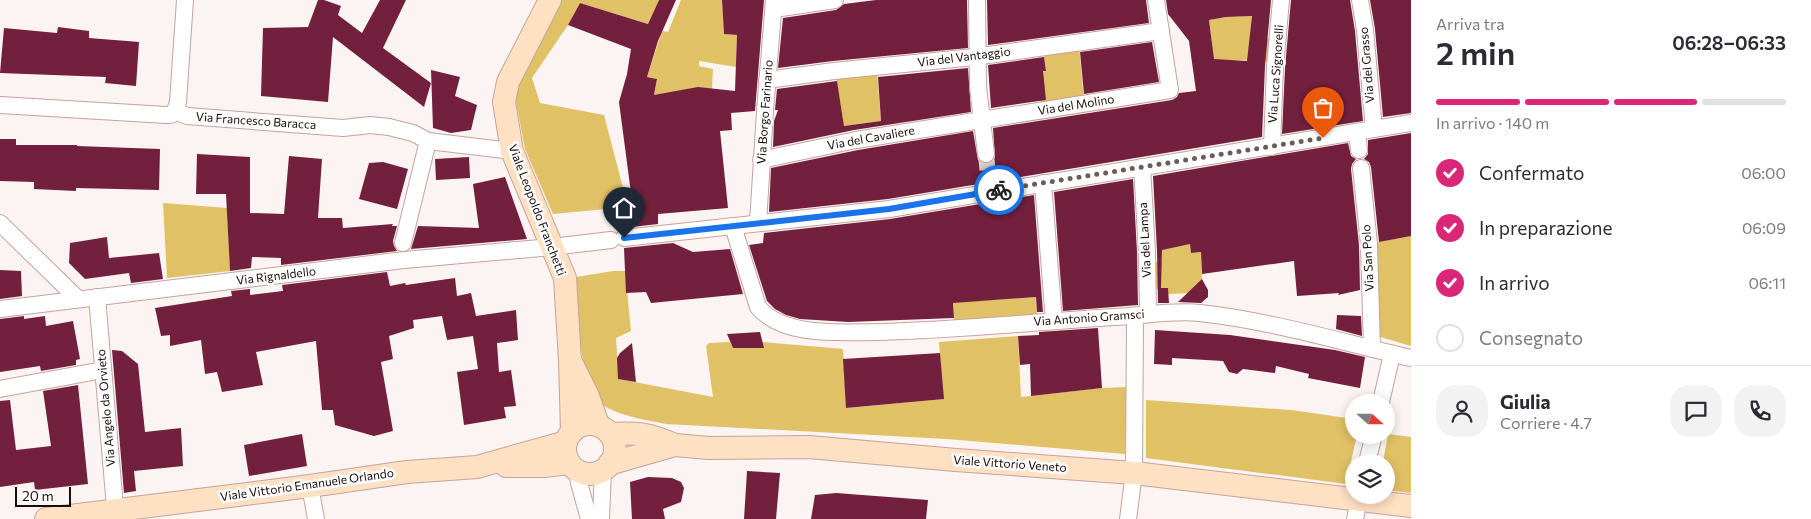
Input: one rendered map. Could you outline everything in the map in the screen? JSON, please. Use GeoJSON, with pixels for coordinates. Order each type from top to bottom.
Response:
{"type":"FeatureCollection","features":[{"type":"Feature","properties":{"kind":"main road","name":"Viale Leopoldo Franchetti"},"geometry":{"type":"LineString","coordinates":[[550,0],[508,82],[504,102],[512,151],[565,278],[570,361],[571,451]]}},
{"type":"Feature","properties":{"kind":"main road"},"geometry":{"type":"LineString","coordinates":[[570,361],[588,396],[604,430],[614,449],[606,466],[590,473],[571,451],[584,425],[604,430],[652,436],[675,445]]}},
{"type":"Feature","properties":{"kind":"main road","name":"Viale Vittorio Veneto"},"geometry":{"type":"LineString","coordinates":[[606,466],[675,445],[709,448],[809,447],[1134,473],[1358,505],[1411,506]]}},
{"type":"Feature","properties":{"kind":"main road","name":"Viale Vittorio Emanuele Orlando"},"geometry":{"type":"LineString","coordinates":[[46,519],[115,515],[412,471],[477,467],[571,451]]}},
{"type":"Feature","properties":{"kind":"street"},"geometry":{"type":"LineString","coordinates":[[175,110],[178,102],[185,0]]}},
{"type":"Feature","properties":{"kind":"street"},"geometry":{"type":"LineString","coordinates":[[774,4],[835,0]]}},
{"type":"Feature","properties":{"kind":"street"},"geometry":{"type":"LineString","coordinates":[[977,0],[977,56],[981,120],[986,154]]}},
{"type":"Feature","properties":{"kind":"street"},"geometry":{"type":"LineString","coordinates":[[1156,0],[1160,25]]}},
{"type":"Feature","properties":{"kind":"street","name":"Via Luca Signorelli"},"geometry":{"type":"LineString","coordinates":[[1272,147],[1275,67],[1281,0]]}},
{"type":"Feature","properties":{"kind":"street","name":"Via del Grasso"},"geometry":{"type":"LineString","coordinates":[[1360,0],[1365,30],[1374,129]]}},
{"type":"Feature","properties":{"kind":"street","name":"Via Borgo Farinario"},"geometry":{"type":"LineString","coordinates":[[758,223],[761,160],[774,4]]}},
{"type":"Feature","properties":{"kind":"street","name":"Via del Vantaggio"},"geometry":{"type":"LineString","coordinates":[[767,80],[977,56],[1160,25]]}},
{"type":"Feature","properties":{"kind":"street","name":"Via del Molino"},"geometry":{"type":"LineString","coordinates":[[981,120],[1170,90],[1160,25]]}},
{"type":"Feature","properties":{"kind":"street","name":"Via Francesco Baracca"},"geometry":{"type":"LineString","coordinates":[[0,105],[166,115],[171,114],[175,110],[187,116],[207,118],[343,128],[370,125],[389,127],[413,133],[428,141],[512,151]]}},
{"type":"Feature","properties":{"kind":"street","name":"Via del Cavaliere"},"geometry":{"type":"LineString","coordinates":[[761,160],[837,143],[981,120]]}},
{"type":"Feature","properties":{"kind":"street","name":"Via Rignaldello"},"geometry":{"type":"LineString","coordinates":[[0,309],[404,260],[552,247],[889,209],[989,189],[1043,183],[1411,124]]}},
{"type":"Feature","properties":{"kind":"street"},"geometry":{"type":"LineString","coordinates":[[1357,132],[1359,150]]}},
{"type":"Feature","properties":{"kind":"street"},"geometry":{"type":"LineString","coordinates":[[403,243],[428,141]]}},
{"type":"Feature","properties":{"kind":"street","name":"Via del Lampa"},"geometry":{"type":"LineString","coordinates":[[1128,519],[1134,473],[1147,252],[1142,167]]}},
{"type":"Feature","properties":{"kind":"street","name":"Via San Polo"},"geometry":{"type":"LineString","coordinates":[[1361,168],[1369,244],[1372,348]]}},
{"type":"Feature","properties":{"kind":"street"},"geometry":{"type":"LineString","coordinates":[[1043,183],[1054,321]]}},
{"type":"Feature","properties":{"kind":"street"},"geometry":{"type":"LineString","coordinates":[[0,223],[78,299]]}},
{"type":"Feature","properties":{"kind":"street","name":"Via Antonio Gramsci"},"geometry":{"type":"LineString","coordinates":[[732,226],[758,307],[766,316],[782,324],[825,333],[927,330],[1142,315],[1199,313],[1290,329],[1411,358]]}},
{"type":"Feature","properties":{"kind":"street","name":"Via Angelo da Orvieto"},"geometry":{"type":"LineString","coordinates":[[97,297],[115,515]]}},
{"type":"Feature","properties":{"kind":"street"},"geometry":{"type":"LineString","coordinates":[[1383,394],[1392,354]]}},
{"type":"Feature","properties":{"kind":"street"},"geometry":{"type":"LineString","coordinates":[[0,389],[103,370]]}},
{"type":"Feature","properties":{"kind":"street"},"geometry":{"type":"LineString","coordinates":[[571,451],[589,519]]}},
{"type":"Feature","properties":{"kind":"street"},"geometry":{"type":"LineString","coordinates":[[601,519],[606,466]]}},
{"type":"Feature","properties":{"kind":"street"},"geometry":{"type":"LineString","coordinates":[[310,486],[316,519]]}},
{"type":"Feature","properties":{"kind":"shaded area"},"geometry":{"type":"Polygon","coordinates":[[[559,0],[659,0],[648,24],[580,3],[568,25],[532,78],[540,103],[604,115],[628,207],[553,214],[525,149],[515,96],[518,76],[559,0]]]}},
{"type":"Feature","properties":{"kind":"shaded area"},"geometry":{"type":"Polygon","coordinates":[[[681,0],[722,0],[724,34],[737,35],[736,67],[699,61],[699,66],[713,69],[712,89],[653,102],[657,79],[647,77],[662,31],[668,32],[681,0]]]}},
{"type":"Feature","properties":{"kind":"shaded area"},"geometry":{"type":"Polygon","coordinates":[[[1252,16],[1250,37],[1272,39],[1271,62],[1241,60],[1206,64],[1212,43],[1209,20],[1252,16]]]}},
{"type":"Feature","properties":{"kind":"shaded area"},"geometry":{"type":"Polygon","coordinates":[[[1079,45],[1084,101],[1041,105],[1032,73],[1046,71],[1043,51],[1079,45]]]}},
{"type":"Feature","properties":{"kind":"shaded area"},"geometry":{"type":"Polygon","coordinates":[[[877,72],[881,121],[844,126],[836,76],[877,72]]]}},
{"type":"Feature","properties":{"kind":"shaded area"},"geometry":{"type":"Polygon","coordinates":[[[163,203],[227,208],[230,271],[167,278],[163,203]]]}},
{"type":"Feature","properties":{"kind":"shaded area"},"geometry":{"type":"Polygon","coordinates":[[[1190,236],[1191,253],[1201,252],[1202,283],[1193,293],[1168,294],[1168,288],[1153,289],[1152,262],[1162,262],[1162,250],[1190,236]]]}},
{"type":"Feature","properties":{"kind":"shaded area"},"geometry":{"type":"Polygon","coordinates":[[[1411,236],[1411,346],[1377,336],[1372,243],[1411,236]]]}},
{"type":"Feature","properties":{"kind":"shaded area"},"geometry":{"type":"Polygon","coordinates":[[[613,271],[625,271],[631,331],[616,338],[619,379],[713,397],[706,346],[709,343],[730,342],[733,348],[763,348],[762,342],[843,349],[847,408],[943,399],[939,342],[1018,336],[1021,397],[1127,387],[1125,454],[947,439],[666,424],[614,411],[595,400],[588,393],[570,278],[613,271]]]}},
{"type":"Feature","properties":{"kind":"shaded area"},"geometry":{"type":"Polygon","coordinates":[[[1036,297],[1037,315],[954,321],[953,300],[978,301],[1036,297]]]}},
{"type":"Feature","properties":{"kind":"shaded area"},"geometry":{"type":"Polygon","coordinates":[[[1146,400],[1291,410],[1345,418],[1345,444],[1355,444],[1353,454],[1345,454],[1345,484],[1146,458],[1146,400]]]}},
{"type":"Feature","properties":{"kind":"shaded area"},"geometry":{"type":"Polygon","coordinates":[[[1395,435],[1411,437],[1411,493],[1395,491],[1395,454],[1384,454],[1386,444],[1395,444],[1395,435]]]}},
{"type":"Feature","properties":{"kind":"building"},"geometry":{"type":"Polygon","coordinates":[[[318,0],[324,0],[341,6],[338,15],[362,33],[380,0],[406,0],[383,48],[431,83],[424,107],[333,37],[328,102],[261,96],[263,28],[308,27],[318,0]]]}},
{"type":"Feature","properties":{"kind":"building"},"geometry":{"type":"Polygon","coordinates":[[[659,0],[676,0],[658,41],[647,77],[657,79],[654,95],[698,87],[735,91],[737,35],[724,34],[722,0],[764,0],[755,111],[731,113],[732,130],[720,131],[728,208],[658,214],[658,224],[624,228],[625,217],[634,216],[619,102],[627,74],[631,49],[568,25],[580,3],[648,24],[659,0]]]}},
{"type":"Feature","properties":{"kind":"building"},"geometry":{"type":"Polygon","coordinates":[[[876,0],[967,0],[968,48],[778,68],[783,18],[836,10],[844,4],[876,0]]]}},
{"type":"Feature","properties":{"kind":"building"},"geometry":{"type":"Polygon","coordinates":[[[987,0],[1146,0],[1149,23],[988,45],[987,0]]]}},
{"type":"Feature","properties":{"kind":"building"},"geometry":{"type":"Polygon","coordinates":[[[1166,0],[1271,0],[1265,66],[1262,137],[888,199],[769,212],[771,168],[858,150],[973,131],[978,160],[988,164],[995,157],[993,128],[1172,100],[1179,93],[1196,91],[1189,41],[1168,14],[1166,0]],[[1252,16],[1209,20],[1214,59],[1247,61],[1252,16]]]}},
{"type":"Feature","properties":{"kind":"building"},"geometry":{"type":"Polygon","coordinates":[[[1291,0],[1350,0],[1355,31],[1363,121],[1282,134],[1291,0]]]}},
{"type":"Feature","properties":{"kind":"building"},"geometry":{"type":"Polygon","coordinates":[[[1370,0],[1411,0],[1411,113],[1383,117],[1375,29],[1370,0]]]}},
{"type":"Feature","properties":{"kind":"building"},"geometry":{"type":"Polygon","coordinates":[[[58,27],[89,31],[89,38],[139,42],[136,86],[105,83],[106,77],[0,73],[4,28],[57,33],[58,27]]]}},
{"type":"Feature","properties":{"kind":"building"},"geometry":{"type":"Polygon","coordinates":[[[1152,42],[1159,82],[1084,94],[1080,52],[1152,42]]]}},
{"type":"Feature","properties":{"kind":"building"},"geometry":{"type":"Polygon","coordinates":[[[1044,57],[1046,71],[1043,71],[1046,100],[991,108],[988,65],[1044,57]]]}},
{"type":"Feature","properties":{"kind":"building"},"geometry":{"type":"Polygon","coordinates":[[[968,68],[971,112],[854,130],[773,147],[774,121],[778,110],[775,110],[777,89],[837,81],[844,126],[881,121],[878,77],[968,68]]]}},
{"type":"Feature","properties":{"kind":"building"},"geometry":{"type":"Polygon","coordinates":[[[431,70],[460,77],[455,96],[477,105],[471,130],[451,133],[433,128],[431,70]]]}},
{"type":"Feature","properties":{"kind":"building"},"geometry":{"type":"Polygon","coordinates":[[[1411,133],[1411,236],[1379,242],[1371,167],[1369,162],[1364,159],[1368,154],[1368,140],[1411,133]]]}},
{"type":"Feature","properties":{"kind":"building"},"geometry":{"type":"Polygon","coordinates":[[[0,139],[16,139],[16,145],[77,145],[160,149],[159,190],[76,188],[76,191],[34,189],[34,182],[0,181],[0,139]]]}},
{"type":"Feature","properties":{"kind":"building"},"geometry":{"type":"Polygon","coordinates":[[[1348,143],[1351,156],[1356,159],[1351,169],[1359,245],[1360,290],[1338,295],[1339,293],[1297,296],[1294,261],[1202,274],[1201,252],[1191,253],[1190,244],[1162,250],[1161,288],[1168,288],[1169,303],[1158,303],[1153,176],[1348,143]]]}},
{"type":"Feature","properties":{"kind":"building"},"geometry":{"type":"Polygon","coordinates":[[[197,154],[250,157],[250,213],[284,214],[289,156],[322,159],[318,218],[342,218],[343,228],[393,224],[392,226],[397,226],[393,241],[397,251],[281,265],[281,258],[252,257],[251,268],[230,271],[226,194],[196,194],[197,154]]]}},
{"type":"Feature","properties":{"kind":"building"},"geometry":{"type":"Polygon","coordinates":[[[469,157],[470,178],[436,180],[435,159],[469,157]]]}},
{"type":"Feature","properties":{"kind":"building"},"geometry":{"type":"Polygon","coordinates":[[[383,162],[408,169],[397,209],[359,199],[369,163],[383,162]]]}},
{"type":"Feature","properties":{"kind":"building"},"geometry":{"type":"Polygon","coordinates":[[[505,177],[527,239],[411,249],[418,226],[479,228],[473,184],[505,177]]]}},
{"type":"Feature","properties":{"kind":"building"},"geometry":{"type":"Polygon","coordinates":[[[1133,179],[1138,305],[1063,311],[1054,192],[1133,179]]]}},
{"type":"Feature","properties":{"kind":"building"},"geometry":{"type":"Polygon","coordinates":[[[1034,195],[1043,312],[1037,312],[1036,297],[953,303],[954,318],[848,322],[800,319],[775,309],[767,301],[749,245],[763,243],[764,233],[890,219],[1034,195]]]}},
{"type":"Feature","properties":{"kind":"building"},"geometry":{"type":"Polygon","coordinates":[[[107,237],[109,258],[159,253],[163,279],[131,283],[129,273],[85,279],[69,263],[70,243],[107,237]]]}},
{"type":"Feature","properties":{"kind":"building"},"geometry":{"type":"Polygon","coordinates":[[[673,243],[693,252],[730,249],[743,294],[651,303],[646,292],[626,293],[624,248],[673,243]]]}},
{"type":"Feature","properties":{"kind":"building"},"geometry":{"type":"Polygon","coordinates":[[[0,270],[21,271],[22,296],[0,299],[0,270]]]}},
{"type":"Feature","properties":{"kind":"building"},"geometry":{"type":"Polygon","coordinates":[[[387,272],[390,286],[455,278],[457,296],[471,293],[476,316],[516,310],[518,340],[497,343],[499,372],[511,370],[516,406],[504,407],[506,418],[464,425],[457,372],[478,369],[473,336],[447,340],[442,316],[413,320],[414,328],[389,336],[393,359],[381,362],[393,431],[374,436],[335,425],[333,410],[322,410],[316,341],[256,352],[263,385],[222,392],[217,372],[205,374],[201,340],[170,346],[170,335],[161,336],[155,308],[232,296],[231,291],[250,289],[250,295],[283,291],[282,285],[387,272]]]}},
{"type":"Feature","properties":{"kind":"building"},"geometry":{"type":"Polygon","coordinates":[[[1202,279],[1208,290],[1208,297],[1201,303],[1178,302],[1202,279]]]}},
{"type":"Feature","properties":{"kind":"building"},"geometry":{"type":"Polygon","coordinates":[[[1337,315],[1361,316],[1362,336],[1336,329],[1337,315]]]}},
{"type":"Feature","properties":{"kind":"building"},"geometry":{"type":"Polygon","coordinates":[[[24,316],[24,319],[45,316],[46,326],[73,321],[80,359],[76,360],[76,365],[41,371],[40,366],[0,372],[0,319],[24,316]]]}},
{"type":"Feature","properties":{"kind":"building"},"geometry":{"type":"Polygon","coordinates":[[[1098,328],[1102,388],[1031,396],[1030,364],[1020,365],[1018,336],[1039,335],[1039,332],[1098,328]]]}},
{"type":"Feature","properties":{"kind":"building"},"geometry":{"type":"Polygon","coordinates":[[[1155,330],[1230,335],[1335,350],[1365,357],[1360,388],[1308,378],[1309,374],[1276,366],[1275,373],[1243,369],[1237,374],[1229,372],[1223,361],[1172,358],[1172,365],[1154,364],[1155,330]]]}},
{"type":"Feature","properties":{"kind":"building"},"geometry":{"type":"Polygon","coordinates":[[[760,332],[764,348],[733,348],[727,334],[760,332]]]}},
{"type":"Feature","properties":{"kind":"building"},"geometry":{"type":"Polygon","coordinates":[[[632,343],[636,382],[618,379],[617,358],[632,343]]]}},
{"type":"Feature","properties":{"kind":"building"},"geometry":{"type":"Polygon","coordinates":[[[112,350],[122,351],[138,364],[145,432],[181,428],[183,466],[134,471],[136,491],[124,493],[112,350]]]}},
{"type":"Feature","properties":{"kind":"building"},"geometry":{"type":"Polygon","coordinates":[[[940,353],[944,399],[846,408],[843,359],[940,353]]]}},
{"type":"Feature","properties":{"kind":"building"},"geometry":{"type":"Polygon","coordinates":[[[78,385],[88,484],[35,490],[34,482],[0,487],[0,401],[10,400],[16,450],[51,446],[43,391],[78,385]]]}},
{"type":"Feature","properties":{"kind":"building"},"geometry":{"type":"Polygon","coordinates":[[[302,434],[307,466],[249,476],[244,445],[302,434]]]}},
{"type":"Feature","properties":{"kind":"building"},"geometry":{"type":"Polygon","coordinates":[[[747,471],[780,473],[776,519],[744,519],[747,471]]]}},
{"type":"Feature","properties":{"kind":"building"},"geometry":{"type":"Polygon","coordinates":[[[648,477],[672,478],[681,482],[684,488],[681,502],[663,509],[665,519],[632,519],[630,482],[648,477]]]}},
{"type":"Feature","properties":{"kind":"building"},"geometry":{"type":"Polygon","coordinates":[[[836,493],[928,500],[926,519],[811,519],[815,495],[836,493]]]}},
{"type":"Feature","properties":{"kind":"tunnel"},"geometry":{"type":"LineString","coordinates":[[986,154],[989,186]]}},
{"type":"Feature","properties":{"kind":"way so far"},"geometry":{"type":"LineString","coordinates":[[999,190],[1323,138]]}},
{"type":"Feature","properties":{"kind":"route"},"geometry":{"type":"LineString","coordinates":[[624,238],[889,209],[999,190]]}}]}
